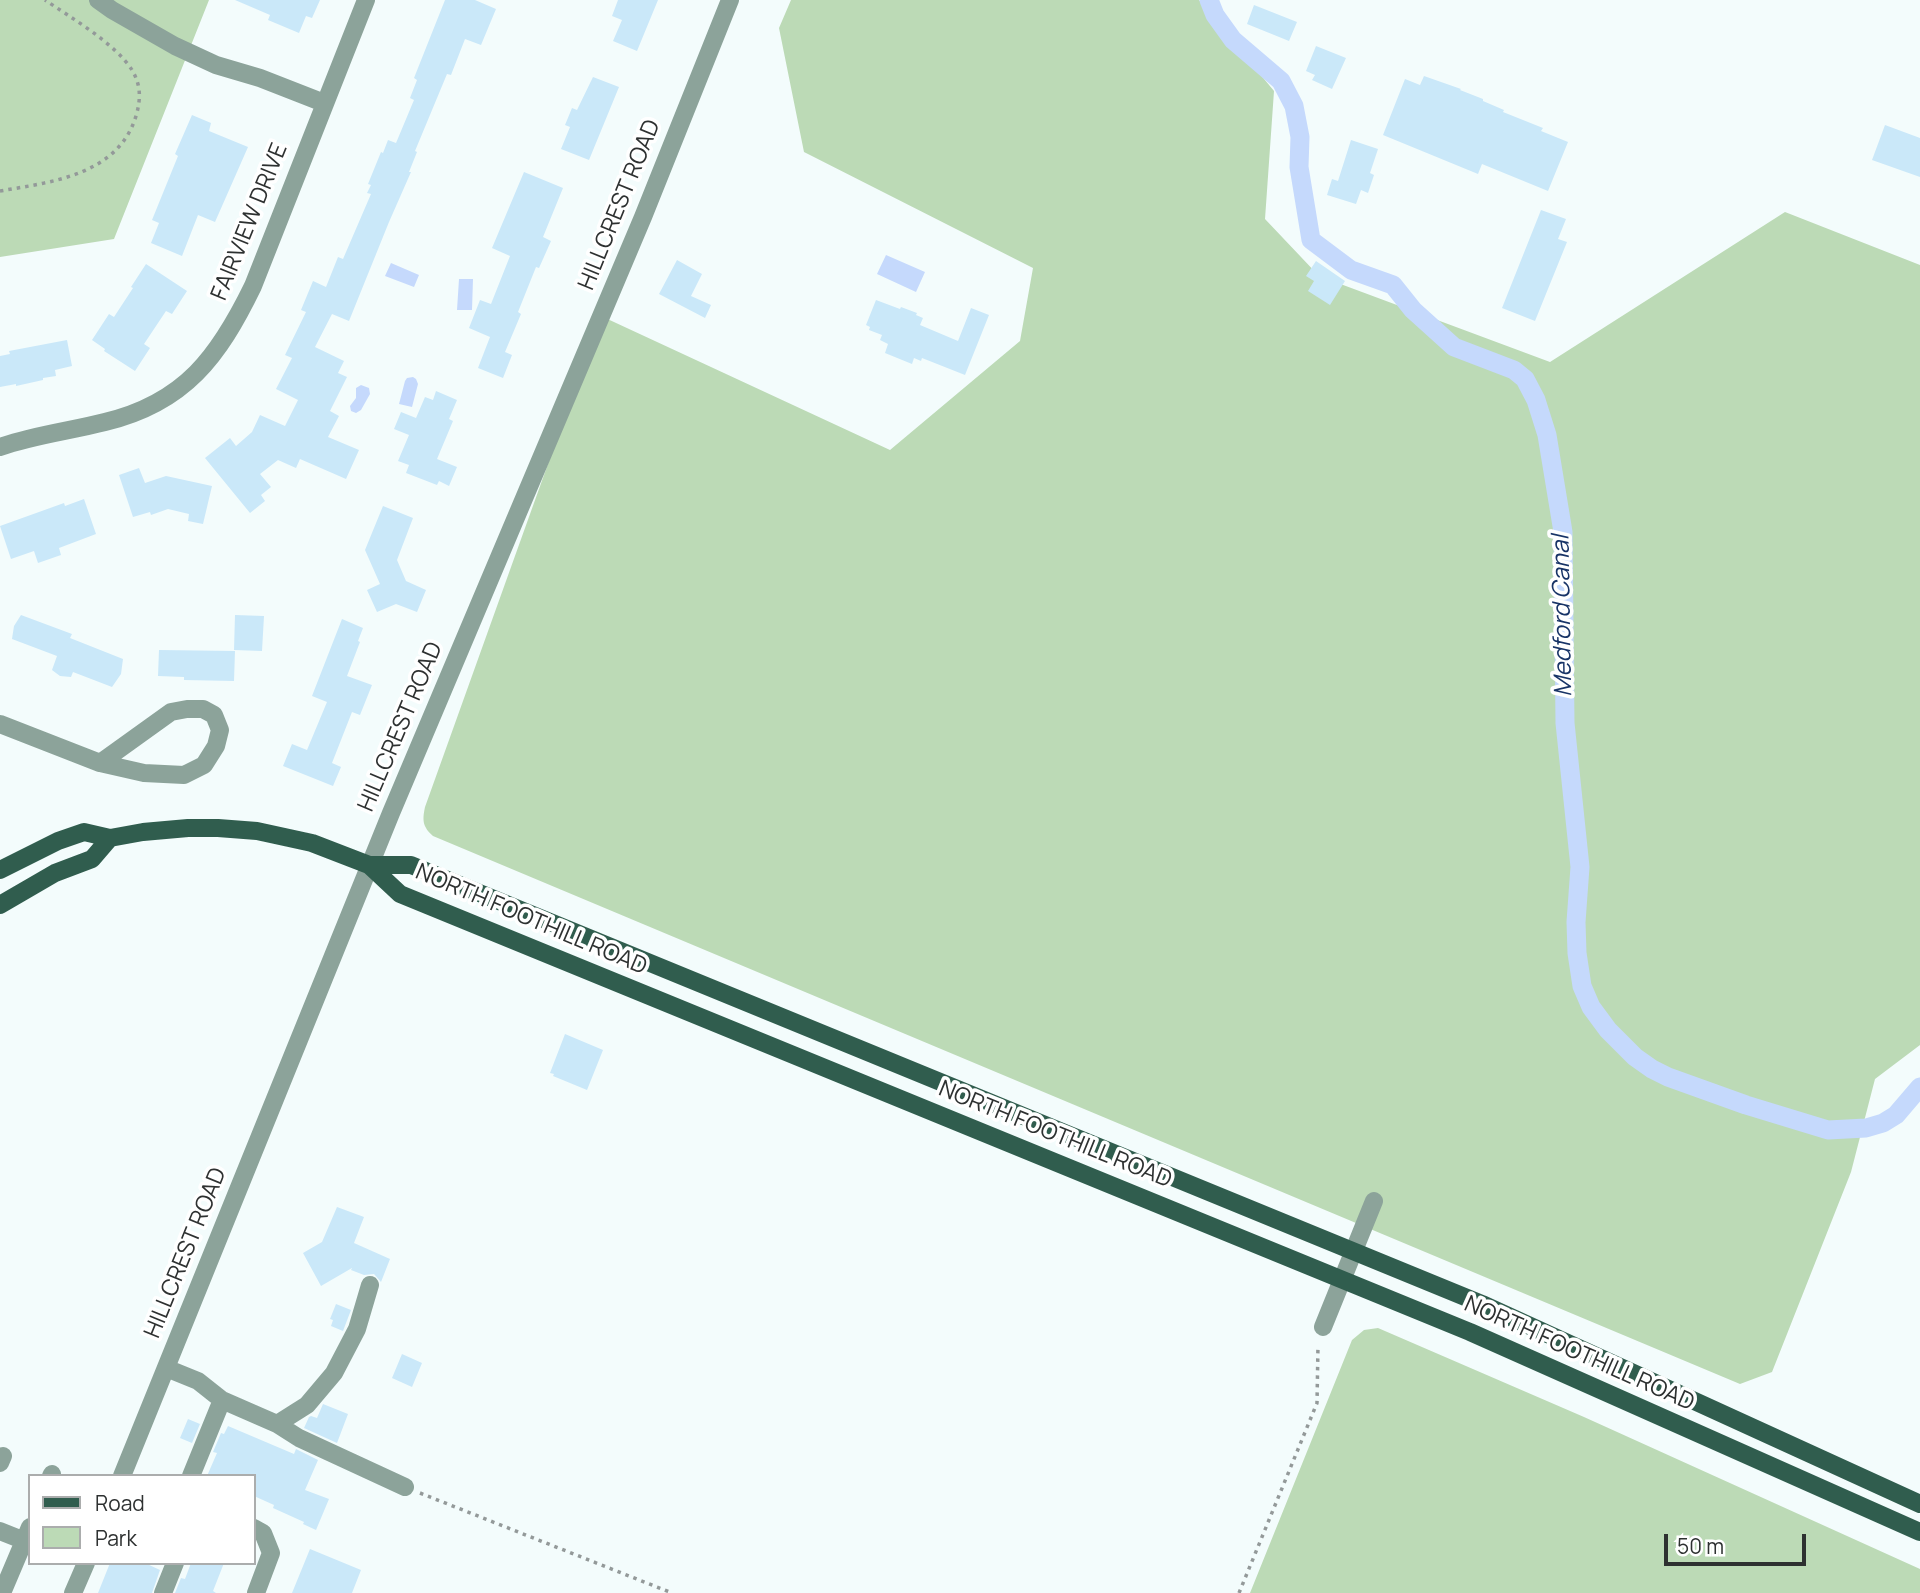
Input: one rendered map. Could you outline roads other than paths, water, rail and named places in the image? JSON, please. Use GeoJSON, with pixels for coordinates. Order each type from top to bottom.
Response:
{"type":"FeatureCollection","features":[{"type":"Feature","properties":{"kind":"main road"},"geometry":{"type":"LineString","coordinates":[[0,870],[58,841],[84,832],[110,838],[188,828],[239,829],[267,833],[312,844],[369,864]]}},
{"type":"Feature","properties":{"kind":"main road"},"geometry":{"type":"LineString","coordinates":[[0,905],[43,879],[92,859],[110,838]]}},
{"type":"Feature","properties":{"kind":"main road","name":"NORTH FOOTHILL ROAD"},"geometry":{"type":"LineString","coordinates":[[369,864],[411,865],[1354,1251],[1482,1304],[1920,1504]]}},
{"type":"Feature","properties":{"kind":"main road","name":"NORTH FOOTHILL ROAD"},"geometry":{"type":"LineString","coordinates":[[369,864],[400,894],[1470,1332],[1920,1532]]}},
{"type":"Feature","properties":{"kind":"street"},"geometry":{"type":"LineString","coordinates":[[98,0],[175,46],[216,65],[260,78],[324,103]]}},
{"type":"Feature","properties":{"kind":"street","name":"FAIRVIEW DRIVE"},"geometry":{"type":"LineString","coordinates":[[0,447],[18,440],[106,422],[139,412],[165,398],[192,378],[212,355],[235,324],[253,286],[366,0]]}},
{"type":"Feature","properties":{"kind":"street","name":"HILLCREST ROAD"},"geometry":{"type":"LineString","coordinates":[[126,1474],[369,864],[638,229],[730,0]]}},
{"type":"Feature","properties":{"kind":"street"},"geometry":{"type":"LineString","coordinates":[[0,724],[100,763],[144,773],[184,775],[204,765],[216,746],[220,730],[214,715],[203,709],[170,712],[100,763]]}},
{"type":"Feature","properties":{"kind":"street"},"geometry":{"type":"LineString","coordinates":[[1323,1327],[1374,1201]]}},
{"type":"Feature","properties":{"kind":"street"},"geometry":{"type":"LineString","coordinates":[[277,1424],[307,1405],[334,1373],[357,1329],[370,1285]]}},
{"type":"Feature","properties":{"kind":"street"},"geometry":{"type":"LineString","coordinates":[[166,1368],[198,1381],[222,1400],[405,1487]]}},
{"type":"Feature","properties":{"kind":"street"},"geometry":{"type":"LineString","coordinates":[[192,1474],[222,1400]]}},
{"type":"Feature","properties":{"kind":"street"},"geometry":{"type":"LineString","coordinates":[[256,1529],[263,1532],[271,1553],[256,1593]]}},
{"type":"Feature","properties":{"kind":"street"},"geometry":{"type":"LineString","coordinates":[[0,1531],[28,1537],[2,1593]]}},
{"type":"Feature","properties":{"kind":"street"},"geometry":{"type":"LineString","coordinates":[[74,1593],[83,1565]]}},
{"type":"Feature","properties":{"kind":"street"},"geometry":{"type":"LineString","coordinates":[[163,1593],[174,1565]]}},
{"type":"Feature","properties":{"kind":"water"},"geometry":{"type":"Polygon","coordinates":[[[886,255],[925,272],[916,292],[877,274],[886,255]]]}},
{"type":"Feature","properties":{"kind":"water"},"geometry":{"type":"Polygon","coordinates":[[[391,263],[419,275],[414,287],[385,276],[391,263]]]}},
{"type":"Feature","properties":{"kind":"water"},"geometry":{"type":"Polygon","coordinates":[[[459,279],[473,279],[472,310],[457,310],[459,279]]]}},
{"type":"Feature","properties":{"kind":"water"},"geometry":{"type":"Polygon","coordinates":[[[413,377],[418,384],[412,407],[399,404],[405,381],[413,377]]]}},
{"type":"Feature","properties":{"kind":"water"},"geometry":{"type":"Polygon","coordinates":[[[361,385],[369,388],[370,394],[361,410],[356,413],[351,411],[350,406],[356,398],[356,388],[361,385]]]}},
{"type":"Feature","properties":{"kind":"waterway","name":"Medford Canal"},"geometry":{"type":"LineString","coordinates":[[1209,0],[1215,15],[1233,40],[1281,81],[1294,106],[1300,137],[1299,167],[1311,240],[1351,270],[1393,285],[1413,310],[1454,347],[1514,370],[1525,379],[1536,400],[1547,435],[1563,532],[1565,723],[1580,867],[1577,953],[1582,986],[1591,1007],[1608,1030],[1635,1057],[1652,1069],[1746,1105],[1828,1130],[1866,1128],[1883,1123],[1896,1115],[1920,1087]]}}]}
